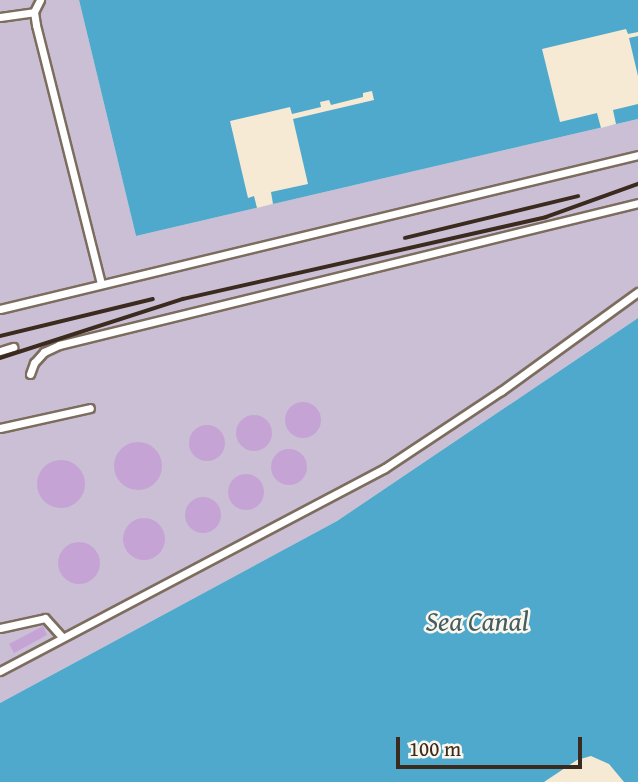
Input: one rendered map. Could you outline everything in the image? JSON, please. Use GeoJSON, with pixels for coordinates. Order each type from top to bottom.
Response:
{"type":"FeatureCollection","features":[{"type":"Feature","properties":{"kind":"lane"},"geometry":{"type":"LineString","coordinates":[[40,0],[34,12],[101,284]]}},
{"type":"Feature","properties":{"kind":"lane"},"geometry":{"type":"LineString","coordinates":[[0,17],[34,12]]}},
{"type":"Feature","properties":{"kind":"lane"},"geometry":{"type":"LineString","coordinates":[[0,309],[638,155]]}},
{"type":"Feature","properties":{"kind":"lane"},"geometry":{"type":"LineString","coordinates":[[30,374],[34,363],[44,352],[59,345],[638,203]]}},
{"type":"Feature","properties":{"kind":"lane"},"geometry":{"type":"LineString","coordinates":[[0,671],[385,468],[501,391],[638,292]]}},
{"type":"Feature","properties":{"kind":"lane"},"geometry":{"type":"LineString","coordinates":[[0,351],[13,347]]}},
{"type":"Feature","properties":{"kind":"lane"},"geometry":{"type":"LineString","coordinates":[[0,428],[90,408]]}},
{"type":"Feature","properties":{"kind":"lane"},"geometry":{"type":"LineString","coordinates":[[0,628],[45,618],[62,637]]}},
{"type":"Feature","properties":{"kind":"shaded area"},"geometry":{"type":"Polygon","coordinates":[[[0,0],[79,0],[136,236],[638,119],[638,318],[337,521],[0,703],[0,0]]]}},
{"type":"Feature","properties":{"kind":"water"},"geometry":{"type":"Polygon","coordinates":[[[79,0],[638,0],[638,119],[136,236],[79,0]]]}},
{"type":"Feature","properties":{"kind":"water","name":"Sea Canal"},"geometry":{"type":"Polygon","coordinates":[[[638,318],[638,782],[624,782],[609,764],[591,756],[577,760],[544,782],[0,782],[0,703],[337,521],[638,318]]]}},
{"type":"Feature","properties":{"kind":"pier"},"geometry":{"type":"Polygon","coordinates":[[[626,29],[628,34],[638,32],[638,36],[629,38],[638,76],[638,104],[613,110],[616,124],[601,128],[597,113],[560,122],[542,49],[626,29]]]}},
{"type":"Feature","properties":{"kind":"pier"},"geometry":{"type":"Polygon","coordinates":[[[372,91],[374,100],[293,119],[308,184],[271,192],[273,204],[257,208],[254,196],[248,198],[230,121],[290,107],[292,114],[321,107],[320,102],[329,100],[331,105],[363,97],[363,93],[372,91]]]}},
{"type":"Feature","properties":{"kind":"building"},"geometry":{"type":"Polygon","coordinates":[[[303,402],[315,408],[321,420],[315,432],[303,438],[291,432],[285,420],[291,408],[303,402]]]}},
{"type":"Feature","properties":{"kind":"building"},"geometry":{"type":"Polygon","coordinates":[[[254,415],[266,421],[272,433],[266,445],[254,451],[242,445],[236,433],[242,421],[254,415]]]}},
{"type":"Feature","properties":{"kind":"building"},"geometry":{"type":"Polygon","coordinates":[[[207,425],[219,431],[225,443],[219,455],[207,461],[195,455],[189,443],[195,431],[207,425]]]}},
{"type":"Feature","properties":{"kind":"building"},"geometry":{"type":"Polygon","coordinates":[[[138,442],[155,449],[162,466],[155,483],[138,490],[121,483],[114,466],[121,449],[138,442]]]}},
{"type":"Feature","properties":{"kind":"building"},"geometry":{"type":"Polygon","coordinates":[[[289,449],[302,454],[307,467],[302,480],[289,485],[276,480],[271,467],[276,454],[289,449]]]}},
{"type":"Feature","properties":{"kind":"building"},"geometry":{"type":"Polygon","coordinates":[[[61,460],[70,461],[78,467],[84,475],[84,493],[78,501],[70,507],[61,508],[52,507],[44,501],[38,493],[37,484],[38,475],[44,467],[52,461],[61,460]]]}},
{"type":"Feature","properties":{"kind":"building"},"geometry":{"type":"Polygon","coordinates":[[[246,474],[259,479],[264,492],[259,505],[246,510],[233,505],[228,492],[233,479],[246,474]]]}},
{"type":"Feature","properties":{"kind":"building"},"geometry":{"type":"Polygon","coordinates":[[[203,497],[215,503],[221,515],[215,527],[203,533],[191,527],[185,515],[191,503],[203,497]]]}},
{"type":"Feature","properties":{"kind":"building"},"geometry":{"type":"Polygon","coordinates":[[[144,518],[159,524],[165,539],[159,554],[144,560],[129,554],[123,539],[129,524],[144,518]]]}},
{"type":"Feature","properties":{"kind":"building"},"geometry":{"type":"Polygon","coordinates":[[[79,542],[94,548],[100,563],[94,578],[79,584],[64,578],[58,563],[64,548],[79,542]]]}},
{"type":"Feature","properties":{"kind":"building"},"geometry":{"type":"Polygon","coordinates":[[[43,626],[47,635],[14,653],[9,644],[43,626]]]}},
{"type":"Feature","properties":{"kind":"railway"},"geometry":{"type":"LineString","coordinates":[[0,358],[183,299],[546,217],[638,184]]}},
{"type":"Feature","properties":{"kind":"railway"},"geometry":{"type":"LineString","coordinates":[[405,238],[578,196]]}},
{"type":"Feature","properties":{"kind":"railway"},"geometry":{"type":"LineString","coordinates":[[0,336],[153,299]]}}]}
